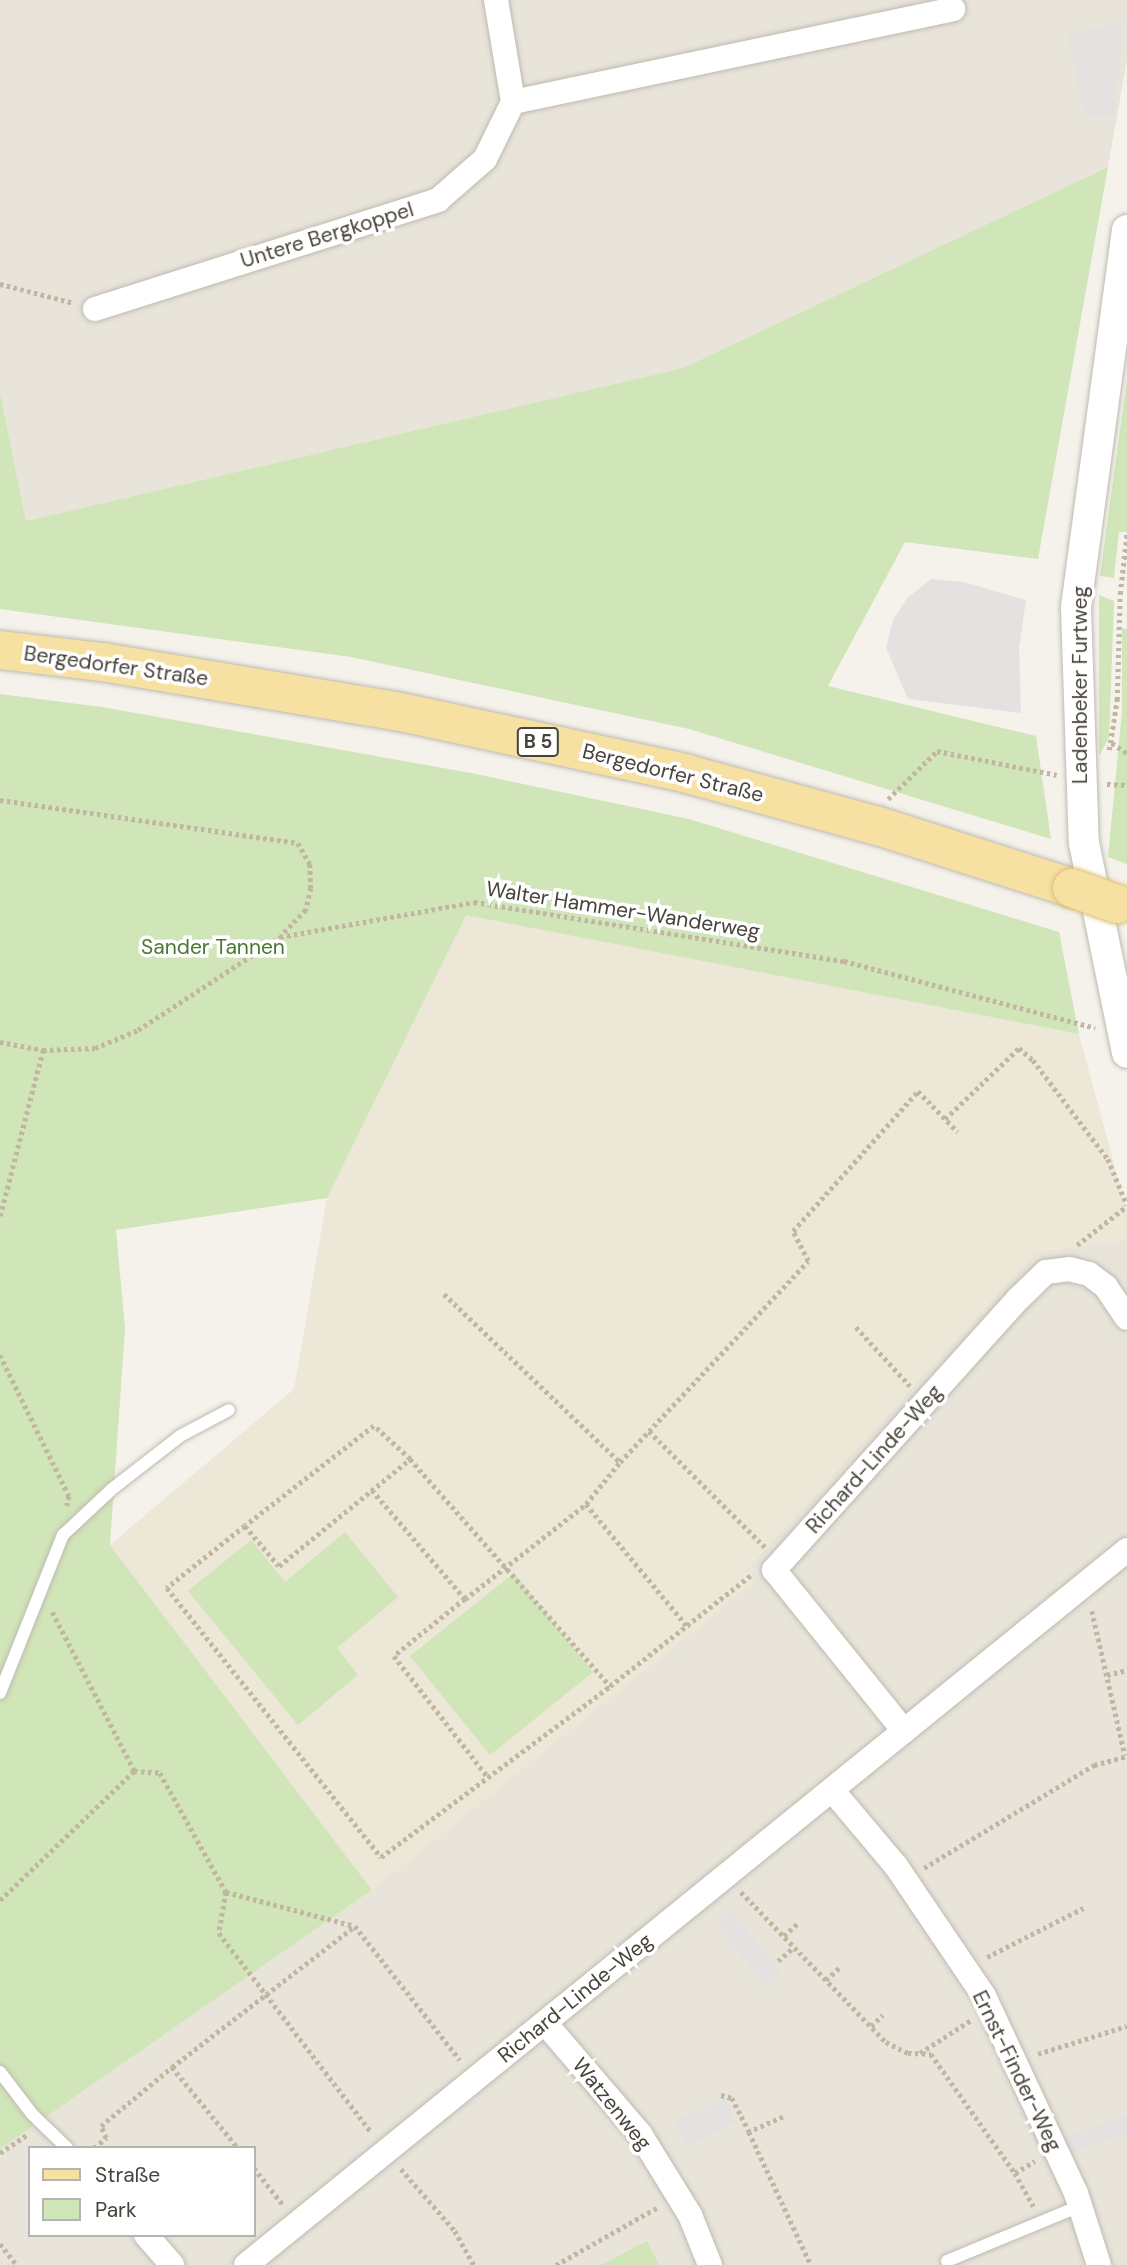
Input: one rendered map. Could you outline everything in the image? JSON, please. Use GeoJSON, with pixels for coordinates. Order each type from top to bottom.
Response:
{"type":"FeatureCollection","features":[{"type":"Feature","properties":{"kind":"main road","name":"Bergedorfer Straße"},"geometry":{"type":"LineString","coordinates":[[0,650],[102,662],[396,711],[684,774],[878,826],[1103,908]]}},
{"type":"Feature","properties":{"kind":"street"},"geometry":{"type":"LineString","coordinates":[[496,0],[513,102],[953,9]]}},
{"type":"Feature","properties":{"kind":"street","name":"Untere Bergkoppel"},"geometry":{"type":"LineString","coordinates":[[95,309],[438,200],[485,159],[513,102]]}},
{"type":"Feature","properties":{"kind":"street","name":"Ladenbeker Furtweg"},"geometry":{"type":"LineString","coordinates":[[1127,230],[1076,608],[1079,771],[1084,843],[1103,908],[1127,1053]]}},
{"type":"Feature","properties":{"kind":"street"},"geometry":{"type":"LineString","coordinates":[[1056,1269],[1080,1270],[1097,1279],[1127,1318]]}},
{"type":"Feature","properties":{"kind":"street","name":"Richard-Linde-Weg"},"geometry":{"type":"LineString","coordinates":[[904,1731],[774,1570],[1033,1282],[1056,1269]]}},
{"type":"Feature","properties":{"kind":"street","name":"Richard-Linde-Weg"},"geometry":{"type":"LineString","coordinates":[[246,2265],[1127,1549]]}},
{"type":"Feature","properties":{"kind":"street","name":"Ernst-Finder-Weg"},"geometry":{"type":"LineString","coordinates":[[832,1790],[905,1880],[989,2008],[1080,2206],[1099,2265]]}},
{"type":"Feature","properties":{"kind":"street","name":"Watzenweg"},"geometry":{"type":"LineString","coordinates":[[545,2023],[640,2134],[678,2196],[710,2265]]}},
{"type":"Feature","properties":{"kind":"street"},"geometry":{"type":"LineString","coordinates":[[148,2237],[172,2265]]}},
{"type":"Feature","properties":{"kind":"lane"},"geometry":{"type":"LineString","coordinates":[[0,1693],[63,1535],[111,1489],[180,1436],[229,1410]]}},
{"type":"Feature","properties":{"kind":"lane"},"geometry":{"type":"LineString","coordinates":[[0,2072],[42,2124],[65,2146]]}},
{"type":"Feature","properties":{"kind":"lane"},"geometry":{"type":"LineString","coordinates":[[947,2261],[1080,2206]]}},
{"type":"Feature","properties":{"kind":"path"},"geometry":{"type":"LineString","coordinates":[[0,284],[95,309]]}},
{"type":"Feature","properties":{"kind":"path"},"geometry":{"type":"LineString","coordinates":[[1103,763],[1112,743],[1127,533]]}},
{"type":"Feature","properties":{"kind":"path"},"geometry":{"type":"LineString","coordinates":[[1112,743],[1127,753]]}},
{"type":"Feature","properties":{"kind":"path"},"geometry":{"type":"LineString","coordinates":[[878,826],[880,806],[937,751],[1058,775]]}},
{"type":"Feature","properties":{"kind":"path"},"geometry":{"type":"LineString","coordinates":[[0,800],[298,843],[310,864],[311,888],[306,911],[280,937]]}},
{"type":"Feature","properties":{"kind":"path","name":"Walter Hammer-Wanderweg"},"geometry":{"type":"LineString","coordinates":[[0,1042],[43,1050],[95,1048],[138,1030],[219,973],[280,937],[474,902],[844,961],[1099,1030]]}},
{"type":"Feature","properties":{"kind":"path"},"geometry":{"type":"LineString","coordinates":[[945,1119],[1018,1048],[1034,1060],[1108,1159],[1127,1206],[1070,1250],[1056,1269]]}},
{"type":"Feature","properties":{"kind":"path"},"geometry":{"type":"LineString","coordinates":[[0,1216],[43,1050]]}},
{"type":"Feature","properties":{"kind":"path"},"geometry":{"type":"LineString","coordinates":[[488,1777],[394,1656],[586,1504],[620,1462],[808,1261],[793,1231],[918,1091],[958,1132]]}},
{"type":"Feature","properties":{"kind":"path"},"geometry":{"type":"LineString","coordinates":[[444,1294],[620,1462]]}},
{"type":"Feature","properties":{"kind":"path"},"geometry":{"type":"LineString","coordinates":[[856,1327],[925,1402]]}},
{"type":"Feature","properties":{"kind":"path"},"geometry":{"type":"LineString","coordinates":[[0,1355],[69,1496],[63,1535]]}},
{"type":"Feature","properties":{"kind":"path"},"geometry":{"type":"LineString","coordinates":[[610,1686],[410,1459],[374,1426],[167,1588],[381,1857],[610,1686],[752,1574]]}},
{"type":"Feature","properties":{"kind":"path"},"geometry":{"type":"LineString","coordinates":[[649,1431],[774,1557]]}},
{"type":"Feature","properties":{"kind":"path"},"geometry":{"type":"LineString","coordinates":[[245,1526],[279,1566],[410,1459]]}},
{"type":"Feature","properties":{"kind":"path"},"geometry":{"type":"LineString","coordinates":[[372,1490],[465,1599]]}},
{"type":"Feature","properties":{"kind":"path"},"geometry":{"type":"LineString","coordinates":[[586,1504],[687,1626]]}},
{"type":"Feature","properties":{"kind":"path"},"geometry":{"type":"LineString","coordinates":[[905,1880],[1094,1765],[1126,1755],[1085,1583]]}},
{"type":"Feature","properties":{"kind":"path"},"geometry":{"type":"LineString","coordinates":[[40,1589],[134,1771]]}},
{"type":"Feature","properties":{"kind":"path"},"geometry":{"type":"LineString","coordinates":[[1107,1675],[1127,1670]]}},
{"type":"Feature","properties":{"kind":"path"},"geometry":{"type":"LineString","coordinates":[[0,1900],[134,1771],[160,1773],[226,1892],[219,1933],[263,1996],[386,2152],[455,2231],[474,2265]]}},
{"type":"Feature","properties":{"kind":"path"},"geometry":{"type":"LineString","coordinates":[[726,1876],[886,2042],[919,2053],[931,2054],[1032,2199],[1034,2213],[1025,2228]]}},
{"type":"Feature","properties":{"kind":"path"},"geometry":{"type":"LineString","coordinates":[[226,1892],[355,1926],[475,2080]]}},
{"type":"Feature","properties":{"kind":"path"},"geometry":{"type":"LineString","coordinates":[[964,1968],[1083,1908]]}},
{"type":"Feature","properties":{"kind":"path"},"geometry":{"type":"LineString","coordinates":[[784,1936],[797,1924]]}},
{"type":"Feature","properties":{"kind":"path"},"geometry":{"type":"LineString","coordinates":[[96,2146],[106,2138],[101,2126],[172,2067],[355,1926]]}},
{"type":"Feature","properties":{"kind":"path"},"geometry":{"type":"LineString","coordinates":[[778,1961],[794,1947]]}},
{"type":"Feature","properties":{"kind":"path"},"geometry":{"type":"LineString","coordinates":[[826,1980],[841,1966]]}},
{"type":"Feature","properties":{"kind":"path"},"geometry":{"type":"LineString","coordinates":[[919,2053],[989,2008]]}},
{"type":"Feature","properties":{"kind":"path"},"geometry":{"type":"LineString","coordinates":[[871,2026],[883,2015]]}},
{"type":"Feature","properties":{"kind":"path"},"geometry":{"type":"LineString","coordinates":[[1014,2062],[1127,2026]]}},
{"type":"Feature","properties":{"kind":"path"},"geometry":{"type":"LineString","coordinates":[[172,2067],[236,2146]]}},
{"type":"Feature","properties":{"kind":"path"},"geometry":{"type":"LineString","coordinates":[[720,2095],[732,2098],[811,2265]]}},
{"type":"Feature","properties":{"kind":"path"},"geometry":{"type":"LineString","coordinates":[[749,2132],[783,2117]]}},
{"type":"Feature","properties":{"kind":"path"},"geometry":{"type":"LineString","coordinates":[[0,2153],[42,2124]]}},
{"type":"Feature","properties":{"kind":"path"},"geometry":{"type":"LineString","coordinates":[[1015,2173],[1055,2149]]}},
{"type":"Feature","properties":{"kind":"path"},"geometry":{"type":"LineString","coordinates":[[256,2170],[298,2223]]}},
{"type":"Feature","properties":{"kind":"path"},"geometry":{"type":"LineString","coordinates":[[556,2265],[678,2196]]}},
{"type":"Feature","properties":{"kind":"path"},"geometry":{"type":"LineString","coordinates":[[0,2244],[17,2265]]}},
{"type":"Feature","properties":{"kind":"shaded area"},"geometry":{"type":"Polygon","coordinates":[[[0,0],[1127,0],[1127,59],[1108,167],[683,368],[26,521],[0,393],[0,0]]]}},
{"type":"Feature","properties":{"kind":"shaded area"},"geometry":{"type":"Polygon","coordinates":[[[1124,22],[1114,115],[1085,117],[1067,35],[1124,22]]]}},
{"type":"Feature","properties":{"kind":"shaded area"},"geometry":{"type":"Polygon","coordinates":[[[931,579],[964,582],[1026,600],[1019,648],[1021,713],[908,699],[886,648],[893,620],[907,598],[931,579]]]}},
{"type":"Feature","properties":{"kind":"shaded area"},"geometry":{"type":"Polygon","coordinates":[[[466,914],[1079,1034],[1127,1212],[1127,1240],[1035,1252],[744,1572],[757,1580],[372,1890],[110,1545],[294,1389],[327,1198],[466,914]]]}},
{"type":"Feature","properties":{"kind":"shaded area"},"geometry":{"type":"Polygon","coordinates":[[[1127,1240],[1127,2265],[0,2265],[0,2149],[372,1890],[756,1580],[744,1572],[1035,1252],[1127,1240]]]}},
{"type":"Feature","properties":{"kind":"shaded area"},"geometry":{"type":"Polygon","coordinates":[[[731,1910],[780,1970],[768,1990],[719,1928],[731,1910]]]}},
{"type":"Feature","properties":{"kind":"shaded area"},"geometry":{"type":"Polygon","coordinates":[[[725,2098],[736,2121],[688,2145],[675,2121],[725,2098]]]}},
{"type":"Feature","properties":{"kind":"shaded area"},"geometry":{"type":"Polygon","coordinates":[[[1127,2115],[1127,2134],[1070,2154],[1064,2137],[1127,2115]]]}},
{"type":"Feature","properties":{"kind":"green space"},"geometry":{"type":"Polygon","coordinates":[[[1108,167],[1038,559],[905,542],[828,686],[1036,736],[1051,839],[689,729],[351,657],[0,609],[0,393],[26,521],[683,368],[1108,167]]]}},
{"type":"Feature","properties":{"kind":"green space"},"geometry":{"type":"Polygon","coordinates":[[[1127,379],[1127,532],[1119,532],[1114,578],[1100,576],[1127,379]]]}},
{"type":"Feature","properties":{"kind":"green space"},"geometry":{"type":"Polygon","coordinates":[[[1099,595],[1114,601],[1109,738],[1099,756],[1099,595]]]}},
{"type":"Feature","properties":{"kind":"green space"},"geometry":{"type":"Polygon","coordinates":[[[1122,628],[1127,629],[1127,864],[1108,857],[1122,711],[1122,628]]]}},
{"type":"Feature","properties":{"kind":"green space","name":"Sander Tannen"},"geometry":{"type":"Polygon","coordinates":[[[0,694],[102,707],[471,773],[689,819],[1059,932],[1079,1034],[466,915],[327,1198],[116,1230],[125,1328],[110,1545],[372,1890],[0,2149],[0,694]]]}},
{"type":"Feature","properties":{"kind":"green space"},"geometry":{"type":"Polygon","coordinates":[[[345,1532],[398,1597],[337,1648],[358,1675],[298,1725],[188,1591],[251,1540],[285,1582],[345,1532]]]}},
{"type":"Feature","properties":{"kind":"green space"},"geometry":{"type":"Polygon","coordinates":[[[514,1573],[593,1672],[490,1755],[410,1656],[514,1573]]]}},
{"type":"Feature","properties":{"kind":"green space"},"geometry":{"type":"Polygon","coordinates":[[[647,2241],[659,2265],[601,2265],[647,2241]]]}}]}
